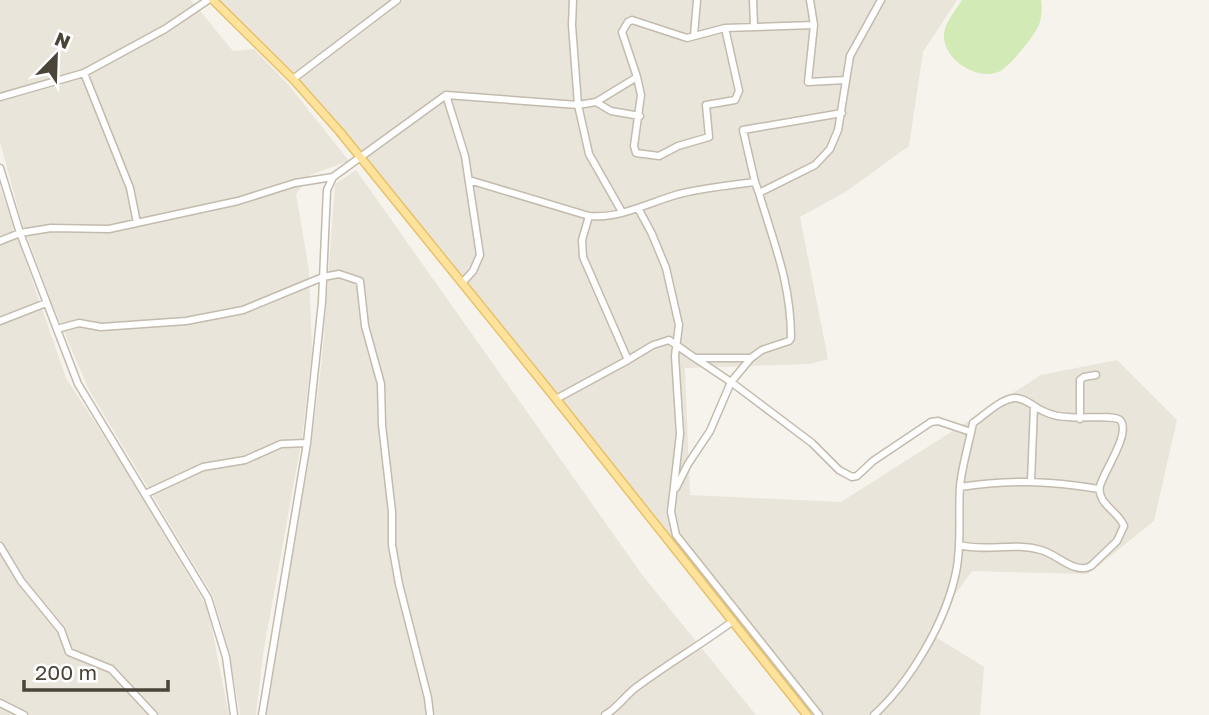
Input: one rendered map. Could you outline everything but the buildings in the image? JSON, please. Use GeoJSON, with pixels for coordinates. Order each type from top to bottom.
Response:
{"type":"FeatureCollection","features":[{"type":"Feature","properties":{"kind":"main road"},"geometry":{"type":"LineString","coordinates":[[214,0],[293,79],[361,158],[807,715]]}},
{"type":"Feature","properties":{"kind":"street"},"geometry":{"type":"LineString","coordinates":[[0,97],[84,73],[174,24],[208,0]]}},
{"type":"Feature","properties":{"kind":"street"},"geometry":{"type":"LineString","coordinates":[[293,79],[397,0]]}},
{"type":"Feature","properties":{"kind":"street"},"geometry":{"type":"LineString","coordinates":[[573,0],[572,25],[578,104],[589,154],[622,212]]}},
{"type":"Feature","properties":{"kind":"street"},"geometry":{"type":"LineString","coordinates":[[694,36],[697,0]]}},
{"type":"Feature","properties":{"kind":"street"},"geometry":{"type":"LineString","coordinates":[[753,0],[754,26]]}},
{"type":"Feature","properties":{"kind":"street"},"geometry":{"type":"LineString","coordinates":[[810,0],[814,25],[808,82],[845,80]]}},
{"type":"Feature","properties":{"kind":"street"},"geometry":{"type":"LineString","coordinates":[[760,193],[791,179],[823,159],[834,141],[842,113],[845,80],[853,50],[881,0]]}},
{"type":"Feature","properties":{"kind":"street"},"geometry":{"type":"LineString","coordinates":[[725,28],[738,91],[735,100],[706,105],[709,138],[678,146],[659,156],[640,154],[634,150],[641,95],[623,39],[622,32],[628,22],[639,21],[681,38],[725,28],[814,25]]}},
{"type":"Feature","properties":{"kind":"street"},"geometry":{"type":"LineString","coordinates":[[84,73],[130,188],[137,223]]}},
{"type":"Feature","properties":{"kind":"street"},"geometry":{"type":"LineString","coordinates":[[0,241],[20,233],[51,228],[109,229],[238,201],[295,183],[333,177],[446,95],[578,104],[596,102],[637,77]]}},
{"type":"Feature","properties":{"kind":"street"},"geometry":{"type":"LineString","coordinates":[[446,95],[461,142],[480,255],[473,271],[462,283]]}},
{"type":"Feature","properties":{"kind":"street"},"geometry":{"type":"LineString","coordinates":[[596,102],[611,111],[640,116]]}},
{"type":"Feature","properties":{"kind":"street"},"geometry":{"type":"LineString","coordinates":[[675,489],[710,431],[731,382],[751,358],[768,346],[789,341],[791,338],[789,295],[781,259],[755,182],[743,130],[842,113]]}},
{"type":"Feature","properties":{"kind":"street"},"geometry":{"type":"LineString","coordinates":[[0,168],[20,233],[78,384],[208,598],[226,657],[234,715]]}},
{"type":"Feature","properties":{"kind":"street"},"geometry":{"type":"LineString","coordinates":[[261,715],[307,443],[317,360],[327,190],[333,177]]}},
{"type":"Feature","properties":{"kind":"street"},"geometry":{"type":"LineString","coordinates":[[469,180],[589,216],[608,216],[681,194],[755,182]]}},
{"type":"Feature","properties":{"kind":"street"},"geometry":{"type":"LineString","coordinates":[[638,208],[666,268],[679,325],[675,356],[680,434],[671,512],[676,535],[819,715]]}},
{"type":"Feature","properties":{"kind":"street"},"geometry":{"type":"LineString","coordinates":[[589,216],[582,240],[583,257],[628,360]]}},
{"type":"Feature","properties":{"kind":"street"},"geometry":{"type":"LineString","coordinates":[[57,329],[79,323],[101,327],[209,317],[243,310],[323,277],[339,274],[360,281],[365,326],[381,384],[382,425],[392,512],[392,544],[430,715]]}},
{"type":"Feature","properties":{"kind":"street"},"geometry":{"type":"LineString","coordinates":[[0,321],[46,303]]}},
{"type":"Feature","properties":{"kind":"street"},"geometry":{"type":"LineString","coordinates":[[556,399],[662,341],[669,340],[731,382],[812,443],[839,470],[852,477],[858,476],[873,461],[931,422],[938,421],[971,432]]}},
{"type":"Feature","properties":{"kind":"street"},"geometry":{"type":"LineString","coordinates":[[695,358],[751,358]]}},
{"type":"Feature","properties":{"kind":"street"},"geometry":{"type":"LineString","coordinates":[[1080,419],[1080,380],[1096,375]]}},
{"type":"Feature","properties":{"kind":"street"},"geometry":{"type":"LineString","coordinates":[[874,715],[898,690],[944,612],[954,582],[959,545],[962,470],[973,423],[1011,398],[1019,398],[1051,414],[1080,419],[1114,416],[1120,419],[1123,427],[1122,438],[1099,489],[1103,500],[1122,520],[1124,526],[1117,541],[1086,569],[1077,568],[1042,550],[1024,547],[970,548],[959,545]]}},
{"type":"Feature","properties":{"kind":"street"},"geometry":{"type":"LineString","coordinates":[[1031,481],[1034,407]]}},
{"type":"Feature","properties":{"kind":"street"},"geometry":{"type":"LineString","coordinates":[[145,494],[203,467],[245,460],[281,444],[307,443]]}},
{"type":"Feature","properties":{"kind":"street"},"geometry":{"type":"LineString","coordinates":[[960,487],[992,482],[1031,481],[1099,489]]}},
{"type":"Feature","properties":{"kind":"street"},"geometry":{"type":"LineString","coordinates":[[0,546],[20,581],[61,630],[69,652],[111,669],[155,715]]}},
{"type":"Feature","properties":{"kind":"street"},"geometry":{"type":"LineString","coordinates":[[605,715],[641,683],[733,621]]}},
{"type":"Feature","properties":{"kind":"street"},"geometry":{"type":"LineString","coordinates":[[0,703],[24,715]]}},
{"type":"Feature","properties":{"kind":"shaded area"},"geometry":{"type":"Polygon","coordinates":[[[0,0],[191,0],[233,51],[254,49],[288,84],[349,161],[310,175],[296,194],[309,270],[312,352],[302,438],[263,654],[256,715],[240,715],[229,651],[213,596],[89,390],[53,306],[21,220],[0,142],[0,0]]]}},
{"type":"Feature","properties":{"kind":"shaded area"},"geometry":{"type":"Polygon","coordinates":[[[213,0],[957,0],[923,52],[909,146],[847,191],[800,217],[828,359],[810,364],[685,368],[690,495],[841,502],[1041,375],[1117,360],[1177,420],[1154,521],[1088,574],[972,571],[928,632],[984,667],[980,715],[807,715],[340,132],[213,0]]]}},
{"type":"Feature","properties":{"kind":"shaded area"},"geometry":{"type":"Polygon","coordinates":[[[356,170],[643,576],[756,715],[265,715],[310,453],[322,359],[335,184],[356,170]]]}},
{"type":"Feature","properties":{"kind":"shaded area"},"geometry":{"type":"Polygon","coordinates":[[[0,187],[66,378],[124,467],[208,609],[229,715],[0,715],[0,187]]]}},
{"type":"Feature","properties":{"kind":"green space"},"geometry":{"type":"Polygon","coordinates":[[[962,0],[1041,0],[1040,21],[1031,38],[1008,65],[998,72],[980,73],[954,59],[945,43],[946,25],[962,0]]]}}]}
